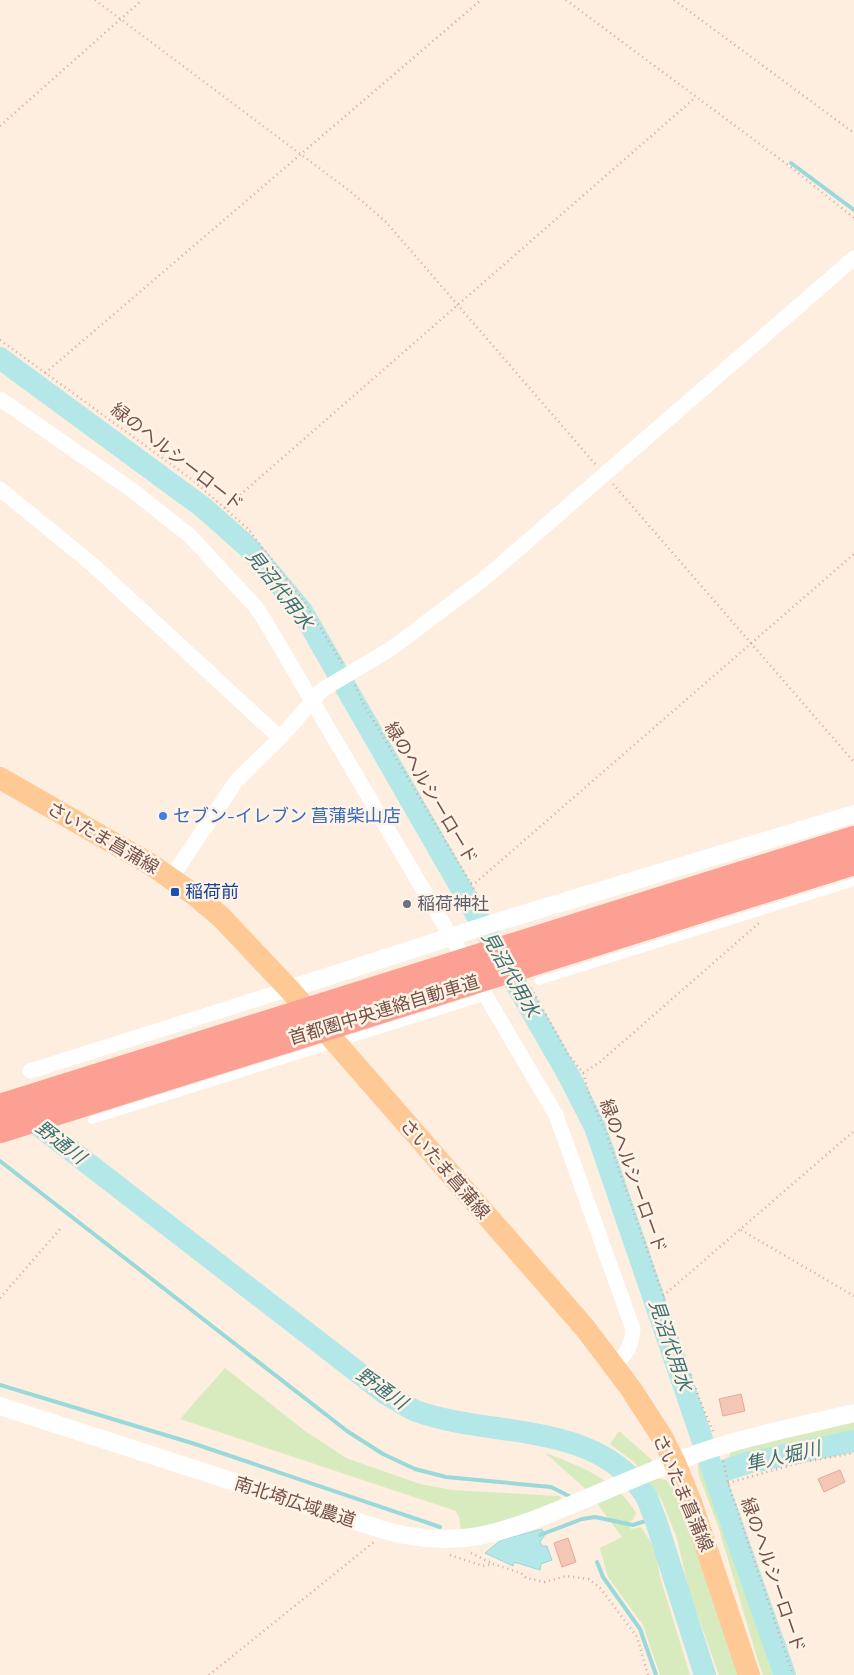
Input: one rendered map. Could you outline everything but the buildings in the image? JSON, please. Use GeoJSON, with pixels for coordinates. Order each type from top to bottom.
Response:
{"type":"FeatureCollection","features":[{"type":"Feature","properties":{"kind":"highway","name":"首都圏中央連絡自動車道"},"geometry":{"type":"LineString","coordinates":[[0,1107],[854,839]]}},
{"type":"Feature","properties":{"kind":"highway","name":"首都圏中央連絡自動車道"},"geometry":{"type":"LineString","coordinates":[[0,1130],[854,862]]}},
{"type":"Feature","properties":{"kind":"main road","name":"さいたま菖蒲線"},"geometry":{"type":"LineString","coordinates":[[0,778],[126,849],[171,878],[222,917],[290,989],[614,1364],[646,1410],[667,1466],[692,1505],[749,1675]]}},
{"type":"Feature","properties":{"kind":"street"},"geometry":{"type":"LineString","coordinates":[[171,878],[237,780],[280,738],[317,695],[392,648],[485,578],[854,258]]}},
{"type":"Feature","properties":{"kind":"street"},"geometry":{"type":"LineString","coordinates":[[0,399],[132,490],[190,536],[255,606],[317,695],[452,937],[556,1115],[633,1329],[630,1347],[624,1356],[614,1364]]}},
{"type":"Feature","properties":{"kind":"street"},"geometry":{"type":"LineString","coordinates":[[0,489],[93,565],[280,738]]}},
{"type":"Feature","properties":{"kind":"street"},"geometry":{"type":"LineString","coordinates":[[30,1071],[452,937],[757,848],[854,814]]}},
{"type":"Feature","properties":{"kind":"street","name":"南北埼広域農道"},"geometry":{"type":"LineString","coordinates":[[0,1406],[408,1538],[432,1540],[479,1537],[522,1525],[667,1466]]}},
{"type":"Feature","properties":{"kind":"street"},"geometry":{"type":"LineString","coordinates":[[667,1466],[718,1447],[854,1413]]}},
{"type":"Feature","properties":{"kind":"lane"},"geometry":{"type":"LineString","coordinates":[[761,862],[775,907]]}},
{"type":"Feature","properties":{"kind":"lane"},"geometry":{"type":"LineString","coordinates":[[539,982],[854,882]]}},
{"type":"Feature","properties":{"kind":"lane"},"geometry":{"type":"LineString","coordinates":[[92,1120],[487,996]]}},
{"type":"Feature","properties":{"kind":"path"},"geometry":{"type":"LineString","coordinates":[[95,0],[386,222],[854,762]]}},
{"type":"Feature","properties":{"kind":"path"},"geometry":{"type":"LineString","coordinates":[[0,126],[142,0]]}},
{"type":"Feature","properties":{"kind":"path"},"geometry":{"type":"LineString","coordinates":[[45,373],[481,0]]}},
{"type":"Feature","properties":{"kind":"path"},"geometry":{"type":"LineString","coordinates":[[566,0],[696,96],[854,218]]}},
{"type":"Feature","properties":{"kind":"path"},"geometry":{"type":"LineString","coordinates":[[674,0],[854,133]]}},
{"type":"Feature","properties":{"kind":"path"},"geometry":{"type":"LineString","coordinates":[[225,508],[438,321],[459,306],[696,96]]}},
{"type":"Feature","properties":{"kind":"path","name":"緑のヘルシーロード"},"geometry":{"type":"LineString","coordinates":[[0,340],[194,481],[248,529],[305,602],[489,916]]}},
{"type":"Feature","properties":{"kind":"path"},"geometry":{"type":"LineString","coordinates":[[471,883],[474,884],[854,554]]}},
{"type":"Feature","properties":{"kind":"path"},"geometry":{"type":"LineString","coordinates":[[583,1073],[600,1062],[775,907]]}},
{"type":"Feature","properties":{"kind":"path","name":"緑のヘルシーロード"},"geometry":{"type":"LineString","coordinates":[[528,983],[568,1054],[583,1073],[718,1447],[728,1484],[793,1675]]}},
{"type":"Feature","properties":{"kind":"path"},"geometry":{"type":"LineString","coordinates":[[663,1296],[854,1131]]}},
{"type":"Feature","properties":{"kind":"path"},"geometry":{"type":"LineString","coordinates":[[0,1298],[61,1228]]}},
{"type":"Feature","properties":{"kind":"path"},"geometry":{"type":"LineString","coordinates":[[741,1230],[854,1296]]}},
{"type":"Feature","properties":{"kind":"path"},"geometry":{"type":"LineString","coordinates":[[728,1484],[799,1463],[854,1453]]}},
{"type":"Feature","properties":{"kind":"path"},"geometry":{"type":"LineString","coordinates":[[209,1675],[376,1541],[380,1530]]}},
{"type":"Feature","properties":{"kind":"path"},"geometry":{"type":"LineString","coordinates":[[442,1552],[483,1566],[493,1564],[521,1573],[526,1578],[544,1582],[566,1576],[589,1579],[601,1589],[637,1637],[648,1675]]}},
{"type":"Feature","properties":{"kind":"green space"},"geometry":{"type":"Polygon","coordinates":[[[225,1368],[305,1431],[346,1458],[420,1484],[452,1490],[559,1496],[563,1501],[481,1528],[461,1531],[456,1511],[180,1419],[225,1368]]]}},
{"type":"Feature","properties":{"kind":"green space"},"geometry":{"type":"Polygon","coordinates":[[[854,1421],[854,1435],[781,1451],[739,1463],[735,1469],[740,1470],[854,1444],[854,1450],[790,1462],[733,1478],[728,1459],[732,1450],[854,1421]]]}},
{"type":"Feature","properties":{"kind":"green space"},"geometry":{"type":"Polygon","coordinates":[[[619,1431],[652,1460],[650,1464],[660,1479],[666,1480],[675,1490],[690,1523],[741,1675],[719,1675],[689,1591],[677,1538],[661,1499],[634,1462],[610,1444],[619,1431]]]}},
{"type":"Feature","properties":{"kind":"green space"},"geometry":{"type":"Polygon","coordinates":[[[545,1453],[596,1475],[629,1502],[636,1513],[633,1520],[628,1522],[631,1529],[641,1527],[655,1549],[660,1577],[690,1675],[660,1675],[643,1625],[608,1577],[600,1548],[622,1537],[588,1491],[545,1453]]]}},
{"type":"Feature","properties":{"kind":"green space"},"geometry":{"type":"Polygon","coordinates":[[[703,1461],[776,1675],[763,1675],[759,1664],[718,1526],[698,1473],[698,1465],[703,1461]]]}},
{"type":"Feature","properties":{"kind":"water"},"geometry":{"type":"Polygon","coordinates":[[[542,1529],[545,1535],[540,1542],[542,1546],[547,1546],[552,1560],[541,1564],[540,1570],[514,1562],[513,1566],[485,1553],[501,1540],[542,1529]]]}},
{"type":"Feature","properties":{"kind":"waterway"},"geometry":{"type":"LineString","coordinates":[[791,163],[854,210]]}},
{"type":"Feature","properties":{"kind":"waterway","name":"見沼代用水"},"geometry":{"type":"LineString","coordinates":[[0,358],[204,508],[250,549],[302,611],[569,1076],[595,1127],[785,1675]]}},
{"type":"Feature","properties":{"kind":"waterway","name":"野通川"},"geometry":{"type":"LineString","coordinates":[[20,1111],[386,1394],[416,1411],[445,1419],[569,1442],[597,1453],[622,1470],[644,1493],[649,1502],[705,1675]]}},
{"type":"Feature","properties":{"kind":"waterway"},"geometry":{"type":"LineString","coordinates":[[0,1161],[347,1431],[383,1454],[415,1469],[446,1477],[551,1487],[569,1496]]}},
{"type":"Feature","properties":{"kind":"waterway"},"geometry":{"type":"LineString","coordinates":[[0,1385],[195,1444],[440,1527]]}},
{"type":"Feature","properties":{"kind":"waterway","name":"隼人堀川"},"geometry":{"type":"LineString","coordinates":[[714,1474],[747,1463],[854,1441]]}},
{"type":"Feature","properties":{"kind":"waterway"},"geometry":{"type":"LineString","coordinates":[[540,1535],[582,1519],[595,1517],[633,1525],[655,1518]]}},
{"type":"Feature","properties":{"kind":"waterway"},"geometry":{"type":"LineString","coordinates":[[597,1562],[603,1577],[640,1629],[656,1675]]}},
{"type":"Feature","properties":{"kind":"place","name":"セブン-イレブン 菖蒲柴山店"},"geometry":{"type":"Point","coordinates":[163,816]}},
{"type":"Feature","properties":{"kind":"place","name":"稲荷前"},"geometry":{"type":"Point","coordinates":[175,892]}},
{"type":"Feature","properties":{"kind":"place","name":"稲荷神社"},"geometry":{"type":"Point","coordinates":[407,904]}}]}
